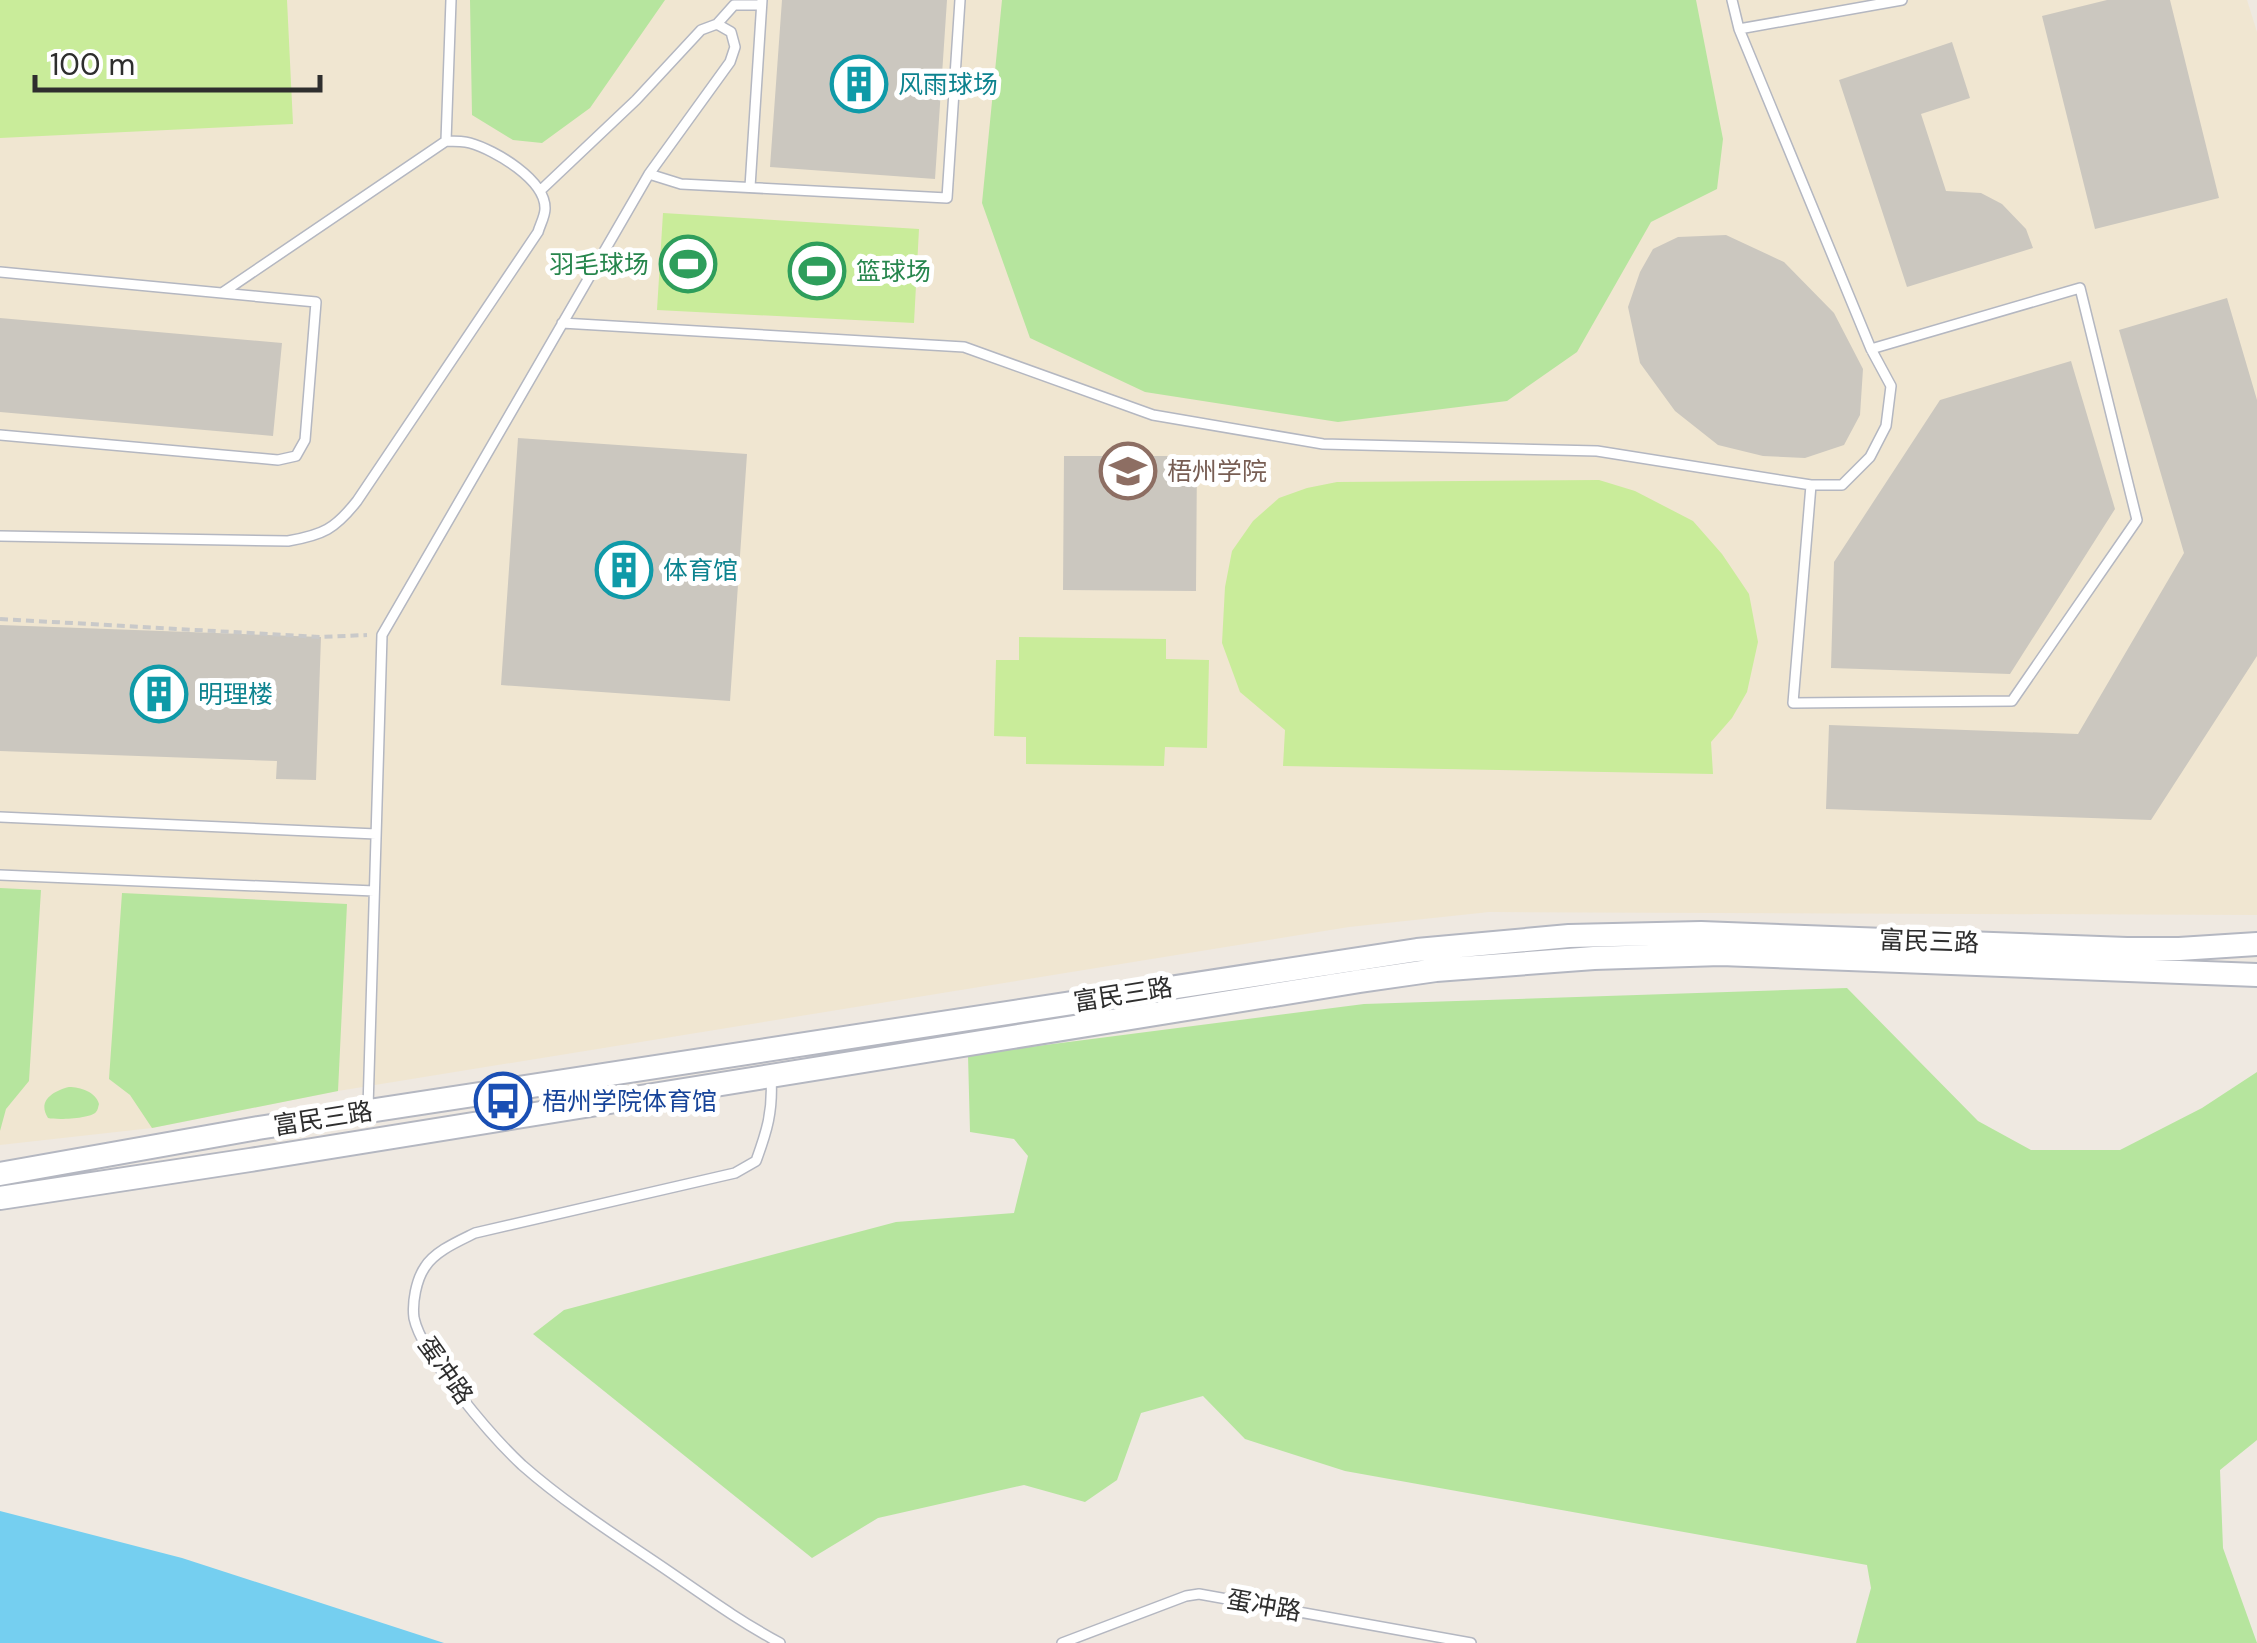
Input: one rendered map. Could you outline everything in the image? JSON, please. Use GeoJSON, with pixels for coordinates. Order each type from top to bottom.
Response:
{"type":"FeatureCollection","features":[{"type":"Feature","properties":{"kind":"main road","name":"富民三路"},"geometry":{"type":"LineString","coordinates":[[0,1174],[258,1128],[1399,952],[1569,936],[1748,934],[2127,949],[2257,944]]}},
{"type":"Feature","properties":{"kind":"main road","name":"富民三路"},"geometry":{"type":"LineString","coordinates":[[0,1198],[1436,970],[1722,954],[2257,975]]}},
{"type":"Feature","properties":{"kind":"lane"},"geometry":{"type":"LineString","coordinates":[[446,140],[451,0]]}},
{"type":"Feature","properties":{"kind":"lane"},"geometry":{"type":"LineString","coordinates":[[649,174],[681,184],[947,198],[960,0]]}},
{"type":"Feature","properties":{"kind":"lane"},"geometry":{"type":"LineString","coordinates":[[562,323],[964,347],[1153,415],[1324,444],[1596,451],[1812,486],[1842,485],[1870,458],[1886,426],[1891,386],[1871,349],[1739,28],[1732,0]]}},
{"type":"Feature","properties":{"kind":"lane"},"geometry":{"type":"LineString","coordinates":[[1739,28],[1902,0]]}},
{"type":"Feature","properties":{"kind":"lane"},"geometry":{"type":"LineString","coordinates":[[542,189],[636,100],[701,30],[717,24],[734,5],[762,3],[750,188]]}},
{"type":"Feature","properties":{"kind":"lane"},"geometry":{"type":"LineString","coordinates":[[368,1111],[382,635],[649,174],[730,62],[735,47],[730,32],[717,24]]}},
{"type":"Feature","properties":{"kind":"lane"},"geometry":{"type":"LineString","coordinates":[[0,536],[288,541],[316,536],[338,524],[538,232],[546,210],[542,189],[491,152],[470,143],[446,140],[222,293]]}},
{"type":"Feature","properties":{"kind":"lane"},"geometry":{"type":"LineString","coordinates":[[0,272],[316,302],[306,440],[296,456],[278,460],[0,435]]}},
{"type":"Feature","properties":{"kind":"lane"},"geometry":{"type":"LineString","coordinates":[[1812,486],[1794,703],[2012,701],[2137,520],[2080,288],[1871,349]]}},
{"type":"Feature","properties":{"kind":"lane"},"geometry":{"type":"LineString","coordinates":[[0,816],[376,834]]}},
{"type":"Feature","properties":{"kind":"lane"},"geometry":{"type":"LineString","coordinates":[[0,875],[374,891]]}},
{"type":"Feature","properties":{"kind":"lane","name":"蛋冲路"},"geometry":{"type":"LineString","coordinates":[[771,1076],[772,1105],[756,1162],[736,1174],[475,1232],[426,1264],[416,1287],[414,1316],[423,1345],[458,1393],[520,1462],[628,1544],[780,1643]]}},
{"type":"Feature","properties":{"kind":"lane","name":"蛋冲路"},"geometry":{"type":"LineString","coordinates":[[1062,1643],[1200,1594],[1471,1643]]}},
{"type":"Feature","properties":{"kind":"path"},"geometry":{"type":"LineString","coordinates":[[0,619],[321,637],[382,635]]}},
{"type":"Feature","properties":{"kind":"shaded area","name":"梧州学院"},"geometry":{"type":"Polygon","coordinates":[[[0,0],[2247,0],[2257,32],[2257,915],[1489,912],[1349,927],[338,1091],[152,1128],[0,1145],[0,0]]]}},
{"type":"Feature","properties":{"kind":"green space"},"geometry":{"type":"Polygon","coordinates":[[[0,0],[287,0],[293,124],[0,138],[0,0]]]}},
{"type":"Feature","properties":{"kind":"green space"},"geometry":{"type":"Polygon","coordinates":[[[470,0],[665,0],[590,108],[542,143],[513,140],[472,115],[470,0]]]}},
{"type":"Feature","properties":{"kind":"green space"},"geometry":{"type":"Polygon","coordinates":[[[1002,0],[1696,0],[1723,139],[1717,189],[1651,222],[1577,352],[1507,401],[1338,422],[1145,392],[1030,338],[982,203],[1002,0]]]}},
{"type":"Feature","properties":{"kind":"green space","name":"篮球场"},"geometry":{"type":"Polygon","coordinates":[[[663,213],[919,229],[914,323],[657,310],[663,213]]]}},
{"type":"Feature","properties":{"kind":"green space"},"geometry":{"type":"Polygon","coordinates":[[[1599,480],[1635,491],[1693,521],[1749,594],[1758,642],[1747,692],[1732,718],[1711,742],[1713,774],[1283,766],[1285,730],[1240,692],[1222,643],[1225,587],[1232,551],[1253,521],[1279,498],[1337,482],[1599,480]]]}},
{"type":"Feature","properties":{"kind":"green space"},"geometry":{"type":"Polygon","coordinates":[[[1019,637],[1166,639],[1166,659],[1209,660],[1207,748],[1165,747],[1164,766],[1026,764],[1026,737],[994,736],[996,660],[1019,660],[1019,637]]]}},
{"type":"Feature","properties":{"kind":"green space"},"geometry":{"type":"Polygon","coordinates":[[[0,888],[41,890],[29,1081],[6,1109],[0,1131],[0,888]]]}},
{"type":"Feature","properties":{"kind":"green space"},"geometry":{"type":"Polygon","coordinates":[[[122,893],[347,904],[338,1091],[152,1128],[130,1095],[109,1079],[122,893]]]}},
{"type":"Feature","properties":{"kind":"green space"},"geometry":{"type":"Polygon","coordinates":[[[1847,988],[1978,1121],[2031,1150],[2120,1150],[2202,1108],[2257,1072],[2257,1440],[2220,1470],[2223,1548],[2257,1643],[1856,1643],[1871,1588],[1867,1565],[1345,1471],[1245,1439],[1203,1396],[1141,1413],[1117,1480],[1085,1502],[1024,1485],[878,1518],[812,1558],[533,1334],[564,1310],[896,1222],[1014,1213],[1028,1156],[1014,1139],[970,1132],[968,1055],[1364,1004],[1847,988]]]}},
{"type":"Feature","properties":{"kind":"green space"},"geometry":{"type":"Polygon","coordinates":[[[69,1087],[95,1096],[97,1111],[81,1118],[48,1118],[44,1107],[48,1098],[69,1087]]]}},
{"type":"Feature","properties":{"kind":"water"},"geometry":{"type":"Polygon","coordinates":[[[0,1511],[182,1558],[444,1643],[0,1643],[0,1511]]]}},
{"type":"Feature","properties":{"kind":"building","name":"风雨球场"},"geometry":{"type":"Polygon","coordinates":[[[782,0],[947,0],[935,179],[770,167],[782,0]]]}},
{"type":"Feature","properties":{"kind":"building"},"geometry":{"type":"Polygon","coordinates":[[[2107,0],[2170,0],[2219,198],[2095,229],[2042,16],[2107,0]]]}},
{"type":"Feature","properties":{"kind":"building"},"geometry":{"type":"Polygon","coordinates":[[[1952,42],[1970,98],[1921,114],[1946,191],[1981,193],[2002,204],[2026,229],[2033,248],[1907,287],[1839,80],[1952,42]]]}},
{"type":"Feature","properties":{"kind":"building"},"geometry":{"type":"Polygon","coordinates":[[[1726,235],[1784,262],[1834,313],[1863,369],[1860,415],[1844,445],[1805,458],[1763,456],[1718,445],[1675,411],[1640,363],[1628,307],[1653,249],[1678,237],[1726,235]]]}},
{"type":"Feature","properties":{"kind":"building"},"geometry":{"type":"Polygon","coordinates":[[[2227,298],[2257,400],[2257,656],[2151,820],[1826,809],[1829,725],[2078,734],[2184,553],[2119,330],[2227,298]]]}},
{"type":"Feature","properties":{"kind":"building"},"geometry":{"type":"Polygon","coordinates":[[[0,318],[282,343],[273,436],[0,412],[0,318]]]}},
{"type":"Feature","properties":{"kind":"building"},"geometry":{"type":"Polygon","coordinates":[[[2071,361],[2115,509],[2010,674],[1831,668],[1834,562],[1940,400],[2071,361]]]}},
{"type":"Feature","properties":{"kind":"building","name":"体育馆"},"geometry":{"type":"Polygon","coordinates":[[[518,438],[747,454],[730,701],[501,685],[518,438]]]}},
{"type":"Feature","properties":{"kind":"building"},"geometry":{"type":"Polygon","coordinates":[[[1064,456],[1197,456],[1196,591],[1063,590],[1064,456]]]}},
{"type":"Feature","properties":{"kind":"building","name":"明理楼"},"geometry":{"type":"Polygon","coordinates":[[[0,625],[321,637],[316,780],[276,779],[277,761],[0,751],[0,625]]]}},
{"type":"Feature","properties":{"kind":"place","name":"风雨球场"},"geometry":{"type":"Point","coordinates":[859,84]}},
{"type":"Feature","properties":{"kind":"place","name":"羽毛球场"},"geometry":{"type":"Point","coordinates":[688,264]}},
{"type":"Feature","properties":{"kind":"place","name":"篮球场"},"geometry":{"type":"Point","coordinates":[817,271]}},
{"type":"Feature","properties":{"kind":"place","name":"梧州学院"},"geometry":{"type":"Point","coordinates":[1128,471]}},
{"type":"Feature","properties":{"kind":"place","name":"体育馆"},"geometry":{"type":"Point","coordinates":[624,570]}},
{"type":"Feature","properties":{"kind":"place","name":"明理楼"},"geometry":{"type":"Point","coordinates":[159,694]}},
{"type":"Feature","properties":{"kind":"place","name":"梧州学院体育馆"},"geometry":{"type":"Point","coordinates":[503,1101]}}]}
